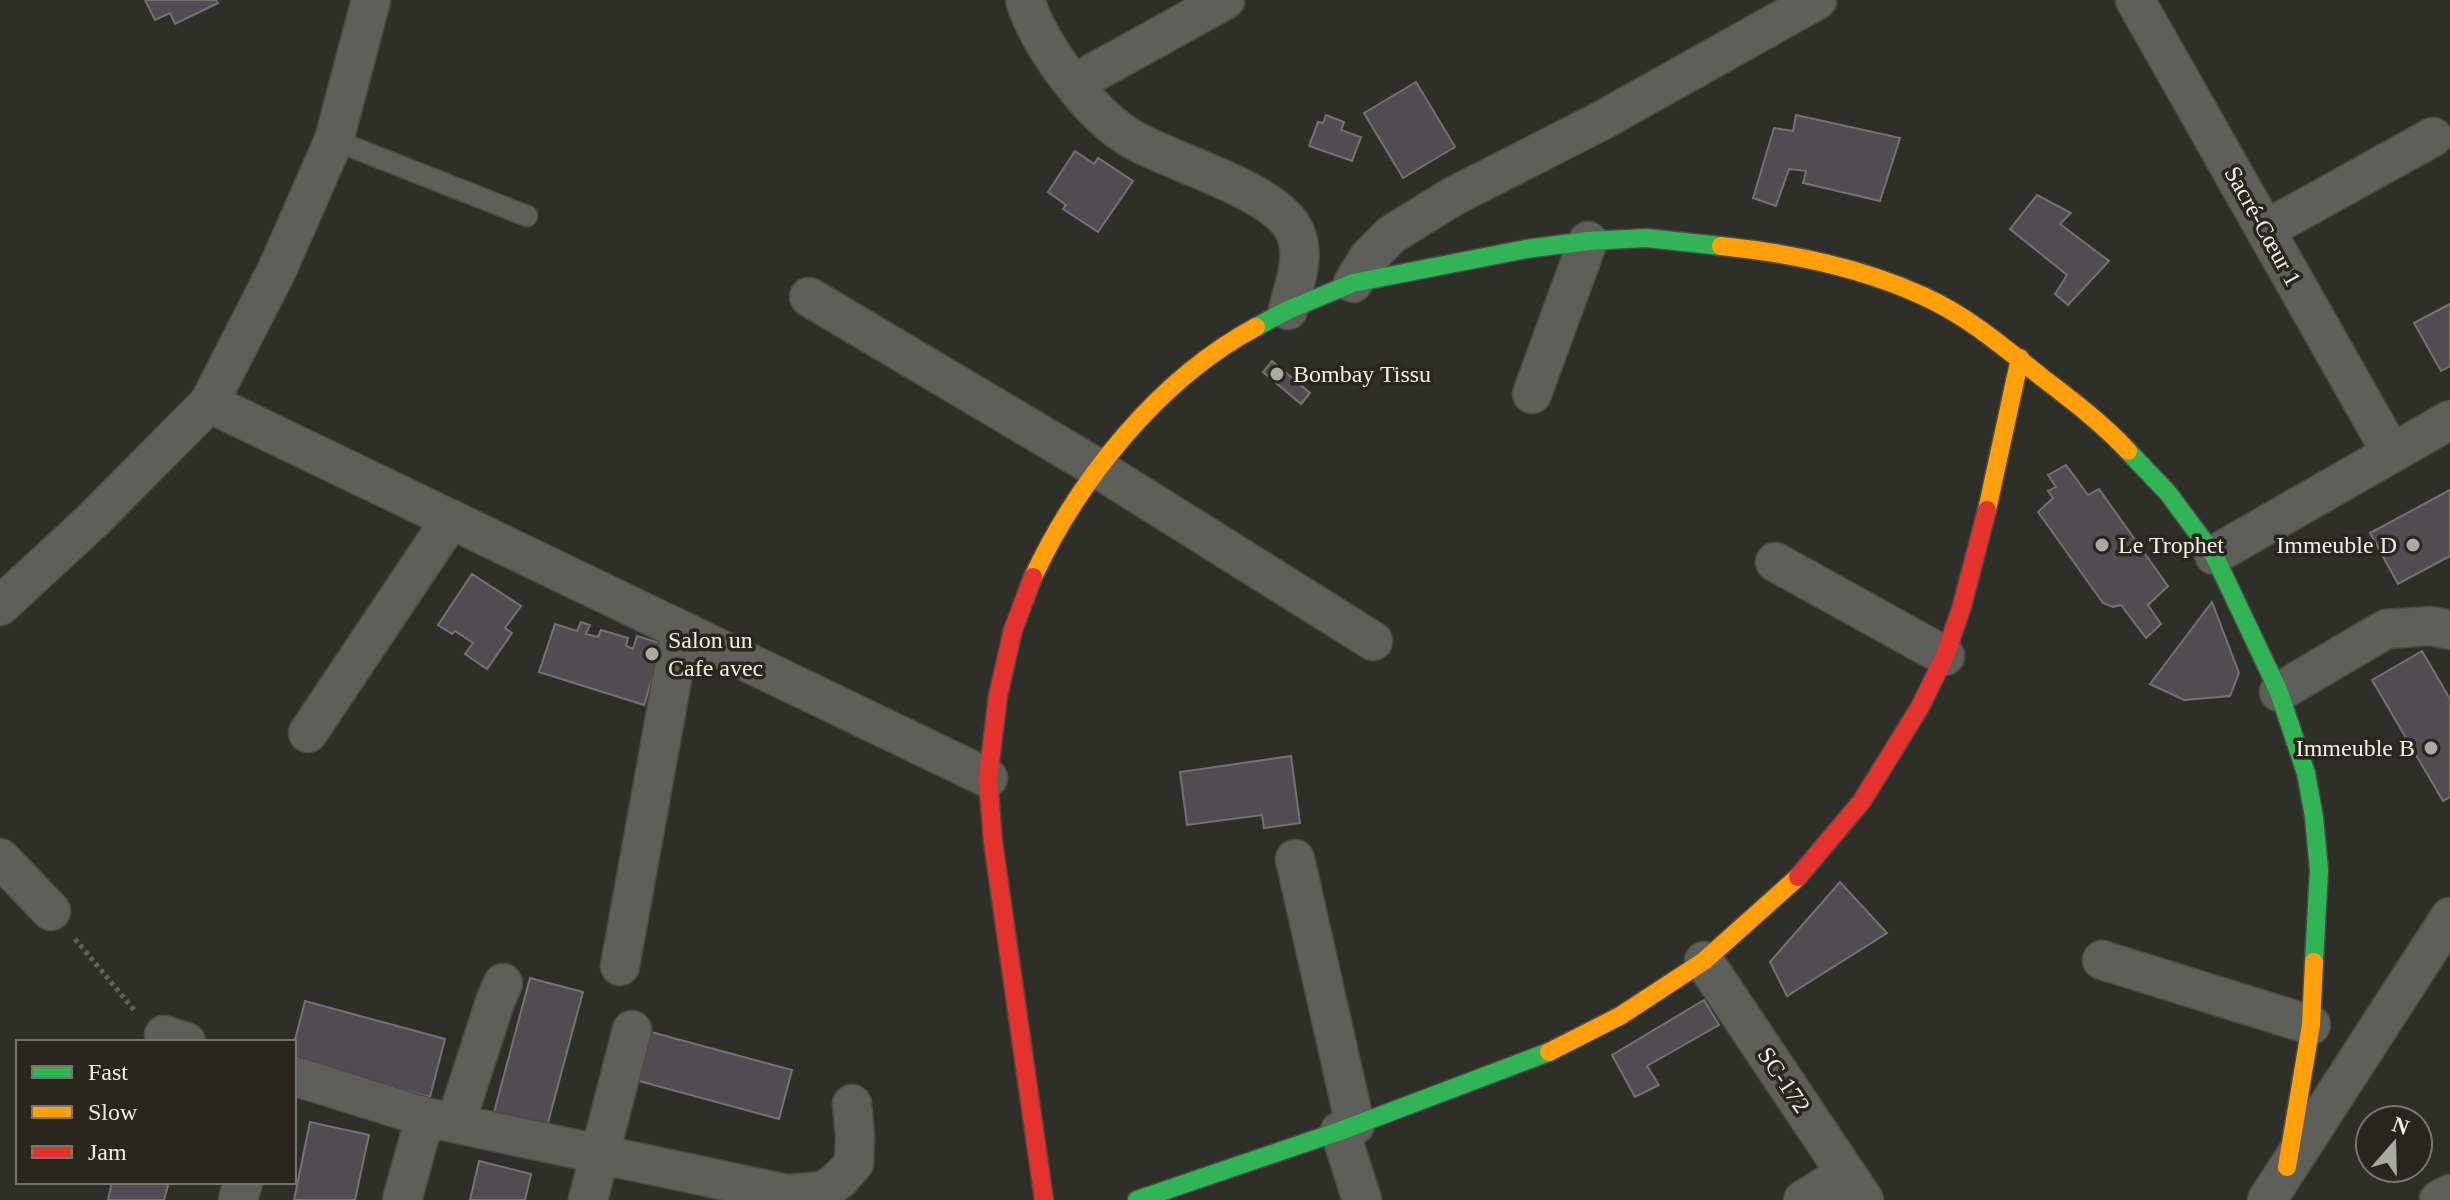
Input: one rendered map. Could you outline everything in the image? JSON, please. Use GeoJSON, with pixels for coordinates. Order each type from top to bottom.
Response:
{"type":"FeatureCollection","features":[{"type":"Feature","properties":{"kind":"street"},"geometry":{"type":"LineString","coordinates":[[0,606],[93,520],[209,403],[277,270],[334,140],[371,0]]}},
{"type":"Feature","properties":{"kind":"street"},"geometry":{"type":"LineString","coordinates":[[1025,0],[1037,32],[1102,117],[1130,139],[1246,191],[1282,213],[1295,232],[1301,258],[1288,310]]}},
{"type":"Feature","properties":{"kind":"street"},"geometry":{"type":"LineString","coordinates":[[1075,83],[1225,0]]}},
{"type":"Feature","properties":{"kind":"street"},"geometry":{"type":"LineString","coordinates":[[1353,283],[1368,258],[1392,234],[1442,203],[1601,121],[1817,0]]}},
{"type":"Feature","properties":{"kind":"street","name":"Sacré-Cœur 1"},"geometry":{"type":"LineString","coordinates":[[2135,0],[2391,452]]}},
{"type":"Feature","properties":{"kind":"street"},"geometry":{"type":"LineString","coordinates":[[2265,230],[2433,137]]}},
{"type":"Feature","properties":{"kind":"street"},"geometry":{"type":"LineString","coordinates":[[1044,1200],[993,842],[988,778],[998,696],[1013,630],[1026,592],[1049,543],[1097,468],[1155,404],[1194,368],[1243,334],[1288,310],[1353,283],[1526,249],[1646,238],[1754,249],[1858,272],[1924,296],[1981,329],[2106,428],[2168,493],[2214,555],[2279,692],[2306,773],[2318,857],[2311,1025],[2287,1167]]}},
{"type":"Feature","properties":{"kind":"street"},"geometry":{"type":"LineString","coordinates":[[1532,394],[1588,241]]}},
{"type":"Feature","properties":{"kind":"street"},"geometry":{"type":"LineString","coordinates":[[809,297],[1097,468],[1373,641]]}},
{"type":"Feature","properties":{"kind":"street"},"geometry":{"type":"LineString","coordinates":[[1137,1200],[1347,1128],[1555,1050],[1620,1016],[1704,961],[1791,885],[1862,801],[1920,707],[1945,656],[1983,528],[2020,358]]}},
{"type":"Feature","properties":{"kind":"street"},"geometry":{"type":"LineString","coordinates":[[209,403],[988,778]]}},
{"type":"Feature","properties":{"kind":"street"},"geometry":{"type":"LineString","coordinates":[[2214,555],[2450,420]]}},
{"type":"Feature","properties":{"kind":"street"},"geometry":{"type":"LineString","coordinates":[[308,733],[451,519]]}},
{"type":"Feature","properties":{"kind":"street"},"geometry":{"type":"LineString","coordinates":[[1775,562],[1945,656]]}},
{"type":"Feature","properties":{"kind":"street"},"geometry":{"type":"LineString","coordinates":[[2279,692],[2386,629],[2431,626],[2450,630]]}},
{"type":"Feature","properties":{"kind":"street"},"geometry":{"type":"LineString","coordinates":[[620,966],[681,630]]}},
{"type":"Feature","properties":{"kind":"street"},"geometry":{"type":"LineString","coordinates":[[0,858],[51,911]]}},
{"type":"Feature","properties":{"kind":"street"},"geometry":{"type":"LineString","coordinates":[[1295,859],[1362,1200]]}},
{"type":"Feature","properties":{"kind":"street"},"geometry":{"type":"LineString","coordinates":[[2267,1200],[2450,917]]}},
{"type":"Feature","properties":{"kind":"street"},"geometry":{"type":"LineString","coordinates":[[2102,960],[2311,1025]]}},
{"type":"Feature","properties":{"kind":"street","name":"SC-172"},"geometry":{"type":"LineString","coordinates":[[1704,961],[1855,1186]]}},
{"type":"Feature","properties":{"kind":"street"},"geometry":{"type":"LineString","coordinates":[[402,1200],[503,983]]}},
{"type":"Feature","properties":{"kind":"street"},"geometry":{"type":"LineString","coordinates":[[588,1200],[632,1030]]}},
{"type":"Feature","properties":{"kind":"street"},"geometry":{"type":"LineString","coordinates":[[296,1077],[441,1119],[601,1154],[742,1194],[809,1194],[824,1191],[840,1179],[854,1163],[852,1104]]}},
{"type":"Feature","properties":{"kind":"street"},"geometry":{"type":"LineString","coordinates":[[1803,1200],[1855,1186]]}},
{"type":"Feature","properties":{"kind":"street"},"geometry":{"type":"LineString","coordinates":[[2439,1200],[2450,1194]]}},
{"type":"Feature","properties":{"kind":"lane"},"geometry":{"type":"LineString","coordinates":[[334,140],[527,216]]}},
{"type":"Feature","properties":{"kind":"path"},"geometry":{"type":"LineString","coordinates":[[51,911],[136,1012],[175,1038]]}},
{"type":"Feature","properties":{"kind":"building"},"geometry":{"type":"Polygon","coordinates":[[[145,0],[216,0],[218,3],[175,24],[170,13],[155,20],[145,0]]]}},
{"type":"Feature","properties":{"kind":"building"},"geometry":{"type":"Polygon","coordinates":[[[1416,82],[1455,147],[1403,178],[1364,113],[1416,82]]]}},
{"type":"Feature","properties":{"kind":"building"},"geometry":{"type":"Polygon","coordinates":[[[1326,115],[1344,122],[1341,130],[1361,137],[1352,161],[1309,146],[1318,122],[1323,123],[1326,115]]]}},
{"type":"Feature","properties":{"kind":"building"},"geometry":{"type":"Polygon","coordinates":[[[1796,115],[1900,138],[1880,201],[1803,183],[1806,171],[1789,169],[1776,206],[1753,198],[1774,128],[1793,131],[1796,115]]]}},
{"type":"Feature","properties":{"kind":"building"},"geometry":{"type":"Polygon","coordinates":[[[1075,151],[1094,164],[1098,158],[1133,181],[1098,232],[1063,209],[1066,205],[1048,192],[1075,151]]]}},
{"type":"Feature","properties":{"kind":"building"},"geometry":{"type":"Polygon","coordinates":[[[2037,195],[2071,213],[2060,224],[2109,261],[2068,305],[2055,294],[2067,275],[2010,229],[2037,195]]]}},
{"type":"Feature","properties":{"kind":"building"},"geometry":{"type":"Polygon","coordinates":[[[2450,304],[2450,366],[2441,371],[2414,323],[2450,304]]]}},
{"type":"Feature","properties":{"kind":"building"},"geometry":{"type":"Polygon","coordinates":[[[1272,361],[1310,393],[1301,404],[1263,372],[1272,361]]]}},
{"type":"Feature","properties":{"kind":"building"},"geometry":{"type":"Polygon","coordinates":[[[2066,465],[2088,495],[2099,489],[2168,586],[2148,605],[2161,624],[2146,638],[2121,605],[2113,607],[2103,603],[2038,512],[2053,498],[2048,491],[2056,487],[2048,475],[2066,465]]]}},
{"type":"Feature","properties":{"kind":"building","name":"Immeuble D"},"geometry":{"type":"Polygon","coordinates":[[[2450,490],[2450,556],[2398,584],[2370,533],[2450,490]]]}},
{"type":"Feature","properties":{"kind":"building"},"geometry":{"type":"Polygon","coordinates":[[[472,574],[521,606],[505,628],[512,633],[487,669],[465,654],[473,643],[455,631],[452,634],[438,625],[472,574]]]}},
{"type":"Feature","properties":{"kind":"building"},"geometry":{"type":"Polygon","coordinates":[[[2212,602],[2239,673],[2230,696],[2184,700],[2150,684],[2212,602]]]}},
{"type":"Feature","properties":{"kind":"building"},"geometry":{"type":"Polygon","coordinates":[[[581,622],[590,625],[586,634],[598,637],[601,630],[628,638],[626,646],[633,649],[637,636],[663,644],[644,705],[539,672],[555,624],[577,631],[581,622]]]}},
{"type":"Feature","properties":{"kind":"building","name":"Immeuble B"},"geometry":{"type":"Polygon","coordinates":[[[2422,651],[2450,699],[2450,797],[2443,801],[2372,680],[2422,651]]]}},
{"type":"Feature","properties":{"kind":"building"},"geometry":{"type":"Polygon","coordinates":[[[1291,756],[1300,823],[1264,828],[1262,815],[1187,825],[1180,772],[1291,756]]]}},
{"type":"Feature","properties":{"kind":"building"},"geometry":{"type":"Polygon","coordinates":[[[1840,882],[1887,933],[1787,996],[1770,962],[1840,882]]]}},
{"type":"Feature","properties":{"kind":"building"},"geometry":{"type":"Polygon","coordinates":[[[530,978],[583,992],[546,1130],[493,1116],[530,978]]]}},
{"type":"Feature","properties":{"kind":"building"},"geometry":{"type":"Polygon","coordinates":[[[1704,1000],[1719,1025],[1647,1066],[1659,1085],[1635,1097],[1612,1055],[1704,1000]]]}},
{"type":"Feature","properties":{"kind":"building"},"geometry":{"type":"Polygon","coordinates":[[[305,1001],[445,1039],[430,1097],[296,1061],[295,1040],[305,1001]]]}},
{"type":"Feature","properties":{"kind":"building"},"geometry":{"type":"Polygon","coordinates":[[[651,1032],[792,1070],[779,1119],[639,1081],[651,1032]]]}},
{"type":"Feature","properties":{"kind":"building"},"geometry":{"type":"Polygon","coordinates":[[[310,1122],[369,1135],[355,1200],[294,1200],[310,1122]]]}},
{"type":"Feature","properties":{"kind":"building"},"geometry":{"type":"Polygon","coordinates":[[[479,1161],[531,1174],[525,1200],[470,1200],[479,1161]]]}},
{"type":"Feature","properties":{"kind":"building"},"geometry":{"type":"Polygon","coordinates":[[[112,1184],[168,1184],[164,1200],[108,1200],[112,1184]]]}},
{"type":"Feature","properties":{"kind":"traffic: fast"},"geometry":{"type":"LineString","coordinates":[[1256,327],[1353,283],[1526,249],[1646,238],[1721,246]]}},
{"type":"Feature","properties":{"kind":"traffic: fast"},"geometry":{"type":"LineString","coordinates":[[2128,451],[2168,493],[2214,555],[2279,692],[2306,773],[2314,817],[2319,870],[2314,962]]}},
{"type":"Feature","properties":{"kind":"traffic: fast"},"geometry":{"type":"LineString","coordinates":[[1137,1200],[1340,1131],[1549,1052]]}},
{"type":"Feature","properties":{"kind":"traffic: slow"},"geometry":{"type":"LineString","coordinates":[[1721,246],[1773,253],[1850,270],[1900,286],[1940,304],[2001,345],[2088,414],[2128,451]]}},
{"type":"Feature","properties":{"kind":"traffic: slow"},"geometry":{"type":"LineString","coordinates":[[1033,577],[1074,504],[1125,435],[1187,374],[1256,327]]}},
{"type":"Feature","properties":{"kind":"traffic: slow"},"geometry":{"type":"LineString","coordinates":[[1987,510],[2020,358]]}},
{"type":"Feature","properties":{"kind":"traffic: slow"},"geometry":{"type":"LineString","coordinates":[[1549,1052],[1620,1016],[1704,961],[1798,877]]}},
{"type":"Feature","properties":{"kind":"traffic: slow"},"geometry":{"type":"LineString","coordinates":[[2287,1167],[2311,1025],[2314,962]]}},
{"type":"Feature","properties":{"kind":"traffic: jam"},"geometry":{"type":"LineString","coordinates":[[1798,877],[1862,801],[1920,707],[1945,656],[1962,606],[1987,510]]}},
{"type":"Feature","properties":{"kind":"traffic: jam"},"geometry":{"type":"LineString","coordinates":[[1033,577],[1013,630],[998,696],[988,778],[993,842],[1044,1200]]}},
{"type":"Feature","properties":{"kind":"place","name":"Bombay Tissu"},"geometry":{"type":"Point","coordinates":[1277,374]}},
{"type":"Feature","properties":{"kind":"place","name":"Le Trophet"},"geometry":{"type":"Point","coordinates":[2102,545]}},
{"type":"Feature","properties":{"kind":"place","name":"Immeuble D"},"geometry":{"type":"Point","coordinates":[2413,545]}},
{"type":"Feature","properties":{"kind":"place","name":"Salon un Cafe avec"},"geometry":{"type":"Point","coordinates":[652,654]}},
{"type":"Feature","properties":{"kind":"place","name":"Immeuble B"},"geometry":{"type":"Point","coordinates":[2431,748]}}]}
